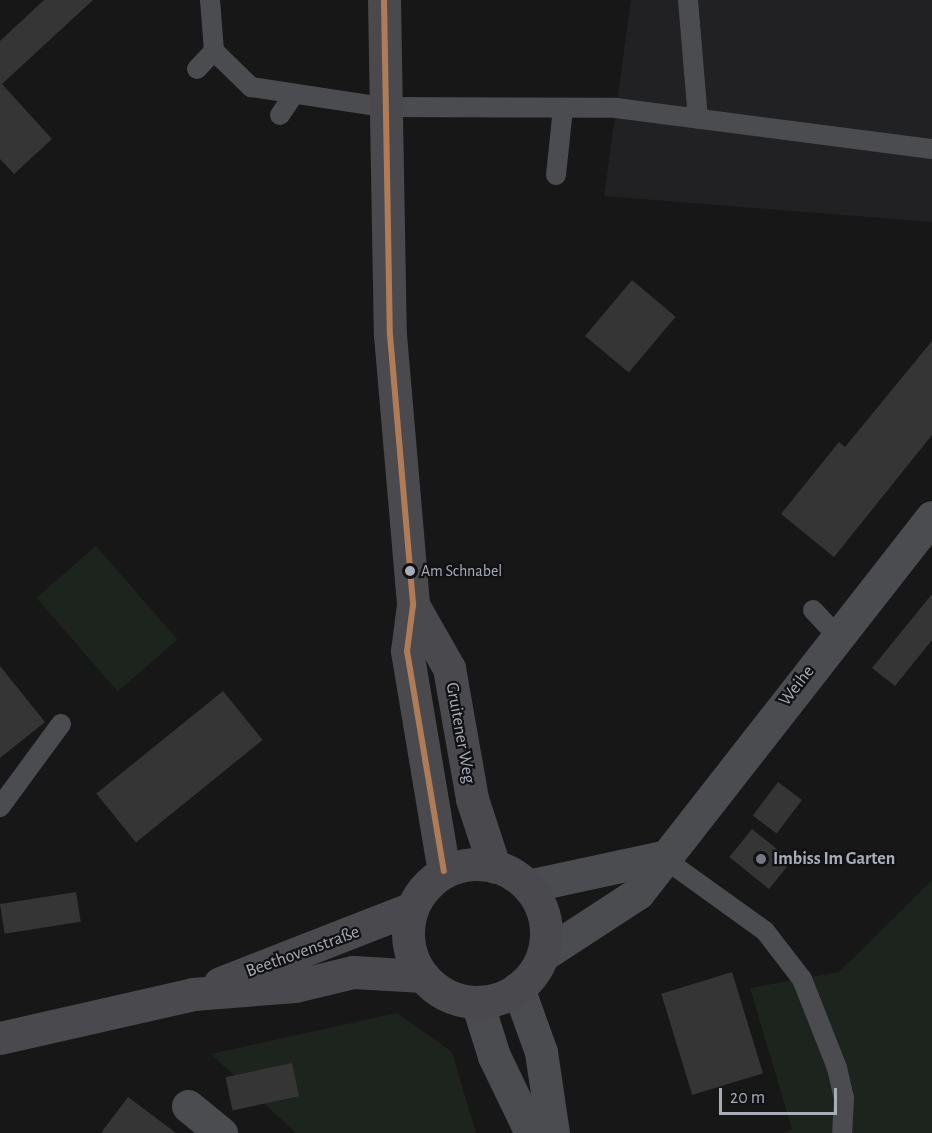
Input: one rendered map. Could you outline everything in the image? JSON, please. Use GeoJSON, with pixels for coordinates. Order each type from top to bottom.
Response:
{"type":"FeatureCollection","features":[{"type":"Feature","properties":{"kind":"main road","name":"Gruitener Weg"},"geometry":{"type":"LineString","coordinates":[[384,0],[384,107],[390,335],[402,526],[413,605],[407,651],[444,871]]}},
{"type":"Feature","properties":{"kind":"main road","name":"Gruitener Weg"},"geometry":{"type":"LineString","coordinates":[[413,605],[449,668],[472,798],[494,866]]}},
{"type":"Feature","properties":{"kind":"main road"},"geometry":{"type":"LineString","coordinates":[[472,864],[494,866],[528,886],[544,918],[543,955],[518,988],[477,1002],[456,999],[423,976],[408,943],[412,908],[444,871],[472,864]]}},
{"type":"Feature","properties":{"kind":"main road","name":"Beethovenstraße"},"geometry":{"type":"LineString","coordinates":[[193,994],[412,908]]}},
{"type":"Feature","properties":{"kind":"main road","name":"Beethovenstraße"},"geometry":{"type":"LineString","coordinates":[[0,1038],[193,994],[295,986],[353,972],[423,976]]}},
{"type":"Feature","properties":{"kind":"street","name":"Weihe"},"geometry":{"type":"LineString","coordinates":[[543,955],[638,893],[662,856],[932,517]]}},
{"type":"Feature","properties":{"kind":"street"},"geometry":{"type":"LineString","coordinates":[[528,886],[662,856]]}},
{"type":"Feature","properties":{"kind":"street"},"geometry":{"type":"LineString","coordinates":[[518,988],[541,1052],[553,1133]]}},
{"type":"Feature","properties":{"kind":"street"},"geometry":{"type":"LineString","coordinates":[[477,1002],[494,1056],[531,1133]]}},
{"type":"Feature","properties":{"kind":"street"},"geometry":{"type":"LineString","coordinates":[[188,1106],[221,1133]]}},
{"type":"Feature","properties":{"kind":"lane"},"geometry":{"type":"LineString","coordinates":[[210,0],[214,51],[251,87],[384,107],[563,108],[698,119],[932,149]]}},
{"type":"Feature","properties":{"kind":"lane"},"geometry":{"type":"LineString","coordinates":[[688,0],[698,119]]}},
{"type":"Feature","properties":{"kind":"lane"},"geometry":{"type":"LineString","coordinates":[[197,69],[214,51]]}},
{"type":"Feature","properties":{"kind":"lane"},"geometry":{"type":"LineString","coordinates":[[280,115],[294,94]]}},
{"type":"Feature","properties":{"kind":"lane"},"geometry":{"type":"LineString","coordinates":[[556,175],[563,108]]}},
{"type":"Feature","properties":{"kind":"lane"},"geometry":{"type":"LineString","coordinates":[[813,610],[837,636]]}},
{"type":"Feature","properties":{"kind":"lane"},"geometry":{"type":"LineString","coordinates":[[0,807],[61,724]]}},
{"type":"Feature","properties":{"kind":"lane"},"geometry":{"type":"LineString","coordinates":[[662,856],[765,931],[802,979],[837,1068],[844,1098],[842,1133]]}},
{"type":"Feature","properties":{"kind":"shaded area"},"geometry":{"type":"Polygon","coordinates":[[[631,0],[932,0],[932,222],[604,196],[631,0]]]}},
{"type":"Feature","properties":{"kind":"shaded area"},"geometry":{"type":"Polygon","coordinates":[[[96,546],[177,640],[118,691],[36,598],[96,546]]]}},
{"type":"Feature","properties":{"kind":"shaded area"},"geometry":{"type":"Polygon","coordinates":[[[932,880],[932,1133],[783,1133],[792,1129],[750,988],[839,972],[932,880]]]}},
{"type":"Feature","properties":{"kind":"shaded area"},"geometry":{"type":"Polygon","coordinates":[[[397,1013],[452,1052],[476,1133],[296,1133],[211,1054],[397,1013]]]}},
{"type":"Feature","properties":{"kind":"building"},"geometry":{"type":"Polygon","coordinates":[[[44,0],[93,0],[2,84],[52,139],[14,174],[0,159],[0,41],[44,0]]]}},
{"type":"Feature","properties":{"kind":"building"},"geometry":{"type":"Polygon","coordinates":[[[632,280],[676,317],[629,373],[585,336],[632,280]]]}},
{"type":"Feature","properties":{"kind":"building"},"geometry":{"type":"Polygon","coordinates":[[[932,341],[932,435],[834,557],[781,514],[839,442],[845,447],[932,341]]]}},
{"type":"Feature","properties":{"kind":"building"},"geometry":{"type":"Polygon","coordinates":[[[932,594],[932,640],[895,686],[872,668],[932,594]]]}},
{"type":"Feature","properties":{"kind":"building"},"geometry":{"type":"Polygon","coordinates":[[[0,666],[45,722],[0,758],[0,666]]]}},
{"type":"Feature","properties":{"kind":"building"},"geometry":{"type":"Polygon","coordinates":[[[223,691],[263,740],[136,843],[96,794],[223,691]]]}},
{"type":"Feature","properties":{"kind":"building"},"geometry":{"type":"Polygon","coordinates":[[[778,782],[802,800],[777,834],[753,816],[778,782]]]}},
{"type":"Feature","properties":{"kind":"building","name":"Imbiss Im Garten"},"geometry":{"type":"Polygon","coordinates":[[[752,829],[792,861],[769,889],[729,857],[752,829]]]}},
{"type":"Feature","properties":{"kind":"building"},"geometry":{"type":"Polygon","coordinates":[[[76,892],[81,922],[5,934],[0,904],[76,892]]]}},
{"type":"Feature","properties":{"kind":"building"},"geometry":{"type":"Polygon","coordinates":[[[732,972],[763,1073],[692,1095],[661,994],[732,972]]]}},
{"type":"Feature","properties":{"kind":"building"},"geometry":{"type":"Polygon","coordinates":[[[292,1063],[299,1096],[233,1110],[225,1077],[292,1063]]]}},
{"type":"Feature","properties":{"kind":"building"},"geometry":{"type":"Polygon","coordinates":[[[128,1097],[176,1133],[101,1133],[128,1097]]]}},
{"type":"Feature","properties":{"kind":"transit line"},"geometry":{"type":"LineString","coordinates":[[384,0],[390,335],[413,605],[407,651],[444,871]]}},
{"type":"Feature","properties":{"kind":"place","name":"Am Schnabel"},"geometry":{"type":"Point","coordinates":[410,571]}},
{"type":"Feature","properties":{"kind":"place","name":"Imbiss Im Garten"},"geometry":{"type":"Point","coordinates":[761,859]}}]}
